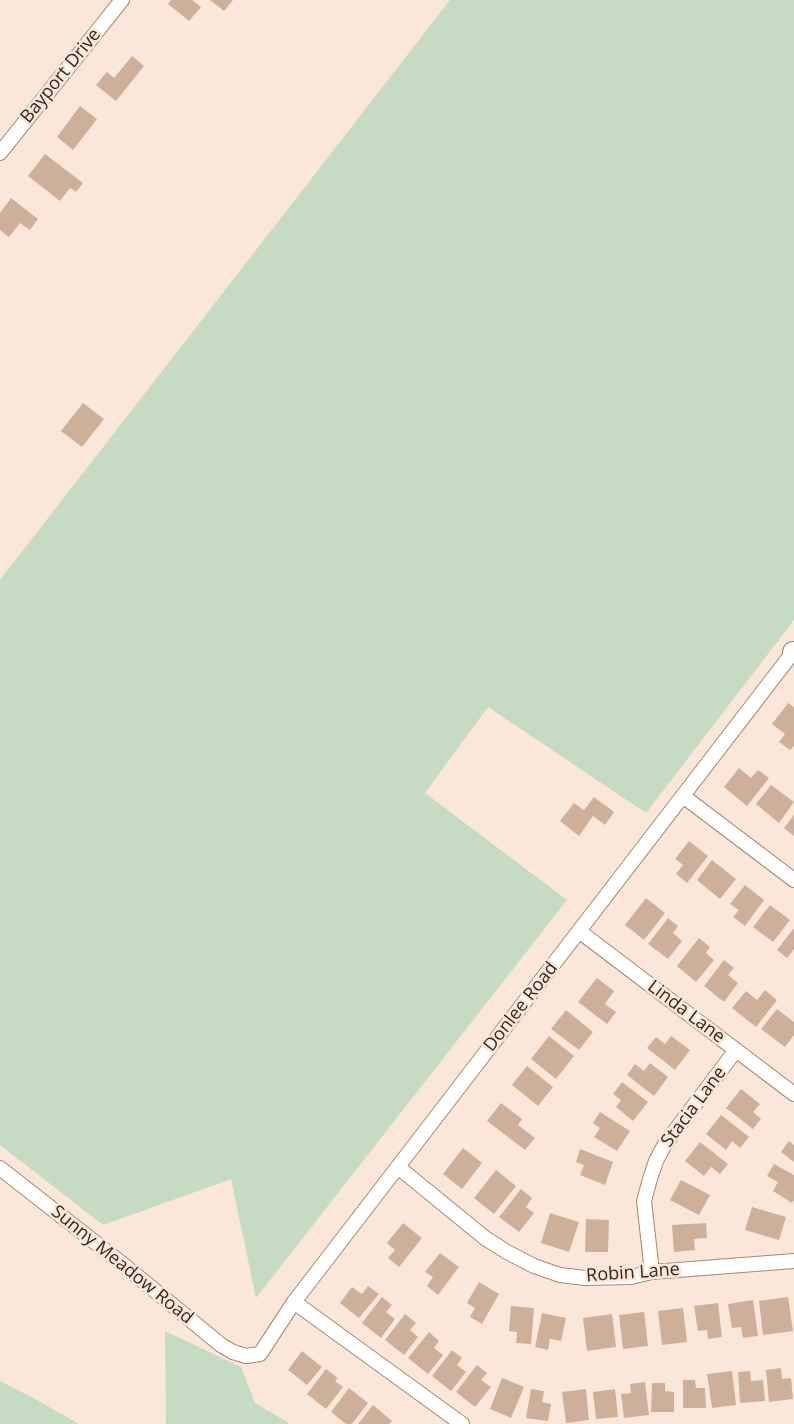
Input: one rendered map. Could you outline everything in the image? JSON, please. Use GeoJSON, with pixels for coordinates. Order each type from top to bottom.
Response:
{"type":"FeatureCollection","features":[{"type":"Feature","properties":{"kind":"street","name":"Bayport Drive"},"geometry":{"type":"LineString","coordinates":[[0,153],[122,0]]}},
{"type":"Feature","properties":{"kind":"street","name":"Donlee Road"},"geometry":{"type":"LineString","coordinates":[[246,1356],[260,1354],[294,1302],[794,652]]}},
{"type":"Feature","properties":{"kind":"street"},"geometry":{"type":"LineString","coordinates":[[683,796],[794,880]]}},
{"type":"Feature","properties":{"kind":"street","name":"Linda Lane"},"geometry":{"type":"LineString","coordinates":[[579,931],[794,1094]]}},
{"type":"Feature","properties":{"kind":"street","name":"Stacia Lane"},"geometry":{"type":"LineString","coordinates":[[652,1272],[644,1201],[656,1161],[665,1144],[736,1050]]}},
{"type":"Feature","properties":{"kind":"street","name":"Robin Lane"},"geometry":{"type":"LineString","coordinates":[[398,1167],[485,1238],[534,1266],[560,1275],[585,1278],[631,1277],[652,1272],[794,1261]]}},
{"type":"Feature","properties":{"kind":"street","name":"Sunny Meadow Road"},"geometry":{"type":"LineString","coordinates":[[0,1168],[221,1345],[232,1352],[246,1356]]}},
{"type":"Feature","properties":{"kind":"street"},"geometry":{"type":"LineString","coordinates":[[294,1302],[462,1424]]}},
{"type":"Feature","properties":{"kind":"green space"},"geometry":{"type":"Polygon","coordinates":[[[450,0],[794,0],[794,620],[646,813],[488,707],[425,793],[567,900],[256,1298],[231,1179],[103,1225],[0,1145],[0,580],[450,0]]]}},
{"type":"Feature","properties":{"kind":"green space"},"geometry":{"type":"Polygon","coordinates":[[[165,1331],[241,1367],[255,1403],[290,1424],[166,1424],[165,1331]]]}},
{"type":"Feature","properties":{"kind":"green space"},"geometry":{"type":"Polygon","coordinates":[[[0,1381],[35,1399],[79,1424],[0,1424],[0,1381]]]}},
{"type":"Feature","properties":{"kind":"building"},"geometry":{"type":"Polygon","coordinates":[[[171,0],[192,0],[201,7],[189,21],[168,4],[171,0]]]}},
{"type":"Feature","properties":{"kind":"building"},"geometry":{"type":"Polygon","coordinates":[[[210,0],[233,0],[224,11],[210,0]]]}},
{"type":"Feature","properties":{"kind":"building"},"geometry":{"type":"Polygon","coordinates":[[[132,56],[144,66],[116,101],[96,85],[107,72],[114,78],[132,56]]]}},
{"type":"Feature","properties":{"kind":"building"},"geometry":{"type":"Polygon","coordinates":[[[80,106],[97,119],[73,150],[57,137],[80,106]]]}},
{"type":"Feature","properties":{"kind":"building"},"geometry":{"type":"Polygon","coordinates":[[[45,154],[83,183],[76,192],[70,188],[60,201],[28,176],[45,154]]]}},
{"type":"Feature","properties":{"kind":"building"},"geometry":{"type":"Polygon","coordinates":[[[11,198],[38,219],[30,230],[20,223],[9,237],[0,230],[0,213],[11,198]]]}},
{"type":"Feature","properties":{"kind":"building"},"geometry":{"type":"Polygon","coordinates":[[[83,403],[104,419],[82,447],[61,431],[83,403]]]}},
{"type":"Feature","properties":{"kind":"building"},"geometry":{"type":"Polygon","coordinates":[[[788,703],[794,707],[794,746],[790,750],[779,742],[785,734],[772,724],[788,703]]]}},
{"type":"Feature","properties":{"kind":"building"},"geometry":{"type":"Polygon","coordinates":[[[739,768],[751,778],[758,770],[769,778],[747,806],[724,787],[739,768]]]}},
{"type":"Feature","properties":{"kind":"building"},"geometry":{"type":"Polygon","coordinates":[[[771,785],[794,802],[779,823],[756,804],[771,785]]]}},
{"type":"Feature","properties":{"kind":"building"},"geometry":{"type":"Polygon","coordinates":[[[594,797],[614,812],[605,825],[593,816],[579,836],[560,821],[574,803],[584,810],[594,797]]]}},
{"type":"Feature","properties":{"kind":"building"},"geometry":{"type":"Polygon","coordinates":[[[794,815],[794,836],[784,828],[794,815]]]}},
{"type":"Feature","properties":{"kind":"building"},"geometry":{"type":"Polygon","coordinates":[[[689,841],[708,856],[687,883],[676,874],[683,865],[675,859],[689,841]]]}},
{"type":"Feature","properties":{"kind":"building"},"geometry":{"type":"Polygon","coordinates":[[[712,860],[736,879],[720,899],[697,880],[712,860]]]}},
{"type":"Feature","properties":{"kind":"building"},"geometry":{"type":"Polygon","coordinates":[[[745,885],[764,900],[745,926],[733,917],[739,910],[730,904],[745,885]]]}},
{"type":"Feature","properties":{"kind":"building"},"geometry":{"type":"Polygon","coordinates":[[[646,898],[665,913],[644,940],[625,925],[646,898]]]}},
{"type":"Feature","properties":{"kind":"building"},"geometry":{"type":"Polygon","coordinates":[[[770,905],[790,920],[773,942],[753,927],[770,905]]]}},
{"type":"Feature","properties":{"kind":"building"},"geometry":{"type":"Polygon","coordinates":[[[668,918],[678,926],[673,933],[682,941],[668,959],[648,944],[668,918]]]}},
{"type":"Feature","properties":{"kind":"building"},"geometry":{"type":"Polygon","coordinates":[[[794,928],[794,949],[787,958],[777,950],[794,928]]]}},
{"type":"Feature","properties":{"kind":"building"},"geometry":{"type":"Polygon","coordinates":[[[699,938],[710,947],[706,953],[714,960],[696,982],[677,966],[699,938]]]}},
{"type":"Feature","properties":{"kind":"building"},"geometry":{"type":"Polygon","coordinates":[[[724,960],[734,968],[728,975],[738,983],[724,1002],[704,986],[724,960]]]}},
{"type":"Feature","properties":{"kind":"building"},"geometry":{"type":"Polygon","coordinates":[[[597,978],[614,991],[605,1004],[616,1012],[607,1024],[578,1002],[597,978]]]}},
{"type":"Feature","properties":{"kind":"building"},"geometry":{"type":"Polygon","coordinates":[[[765,990],[777,1000],[756,1027],[732,1008],[746,991],[757,1000],[765,990]]]}},
{"type":"Feature","properties":{"kind":"building"},"geometry":{"type":"Polygon","coordinates":[[[777,1009],[794,1022],[794,1035],[785,1047],[761,1029],[777,1009]]]}},
{"type":"Feature","properties":{"kind":"building"},"geometry":{"type":"Polygon","coordinates":[[[566,1010],[593,1032],[579,1050],[551,1029],[566,1010]]]}},
{"type":"Feature","properties":{"kind":"building"},"geometry":{"type":"Polygon","coordinates":[[[549,1036],[574,1056],[556,1079],[531,1059],[549,1036]]]}},
{"type":"Feature","properties":{"kind":"building"},"geometry":{"type":"Polygon","coordinates":[[[671,1036],[690,1050],[675,1070],[647,1048],[656,1037],[665,1044],[671,1036]]]}},
{"type":"Feature","properties":{"kind":"building"},"geometry":{"type":"Polygon","coordinates":[[[650,1063],[668,1077],[654,1096],[627,1075],[635,1064],[644,1071],[650,1063]]]}},
{"type":"Feature","properties":{"kind":"building"},"geometry":{"type":"Polygon","coordinates":[[[527,1066],[553,1087],[538,1106],[512,1085],[527,1066]]]}},
{"type":"Feature","properties":{"kind":"building"},"geometry":{"type":"Polygon","coordinates":[[[622,1082],[648,1102],[633,1121],[616,1107],[621,1100],[613,1094],[622,1082]]]}},
{"type":"Feature","properties":{"kind":"building"},"geometry":{"type":"Polygon","coordinates":[[[741,1089],[760,1104],[753,1112],[761,1119],[753,1129],[726,1108],[741,1089]]]}},
{"type":"Feature","properties":{"kind":"building"},"geometry":{"type":"Polygon","coordinates":[[[501,1103],[522,1119],[518,1125],[535,1138],[525,1150],[487,1121],[501,1103]]]}},
{"type":"Feature","properties":{"kind":"building"},"geometry":{"type":"Polygon","coordinates":[[[600,1112],[630,1131],[617,1151],[594,1137],[600,1128],[593,1123],[600,1112]]]}},
{"type":"Feature","properties":{"kind":"building"},"geometry":{"type":"Polygon","coordinates":[[[721,1115],[749,1137],[740,1148],[732,1141],[726,1150],[706,1134],[721,1115]]]}},
{"type":"Feature","properties":{"kind":"building"},"geometry":{"type":"Polygon","coordinates":[[[789,1141],[794,1145],[794,1162],[781,1152],[789,1141]]]}},
{"type":"Feature","properties":{"kind":"building"},"geometry":{"type":"Polygon","coordinates":[[[700,1142],[728,1164],[720,1174],[711,1167],[704,1176],[685,1161],[700,1142]]]}},
{"type":"Feature","properties":{"kind":"building"},"geometry":{"type":"Polygon","coordinates":[[[463,1148],[482,1163],[462,1189],[443,1174],[463,1148]]]}},
{"type":"Feature","properties":{"kind":"building"},"geometry":{"type":"Polygon","coordinates":[[[580,1149],[613,1162],[605,1185],[580,1175],[584,1165],[576,1162],[580,1149]]]}},
{"type":"Feature","properties":{"kind":"building"},"geometry":{"type":"Polygon","coordinates":[[[774,1164],[794,1175],[792,1203],[773,1191],[778,1182],[767,1176],[774,1164]]]}},
{"type":"Feature","properties":{"kind":"building"},"geometry":{"type":"Polygon","coordinates":[[[496,1170],[516,1186],[494,1214],[474,1198],[496,1170]]]}},
{"type":"Feature","properties":{"kind":"building"},"geometry":{"type":"Polygon","coordinates":[[[681,1180],[710,1195],[699,1215],[670,1200],[681,1180]]]}},
{"type":"Feature","properties":{"kind":"building"},"geometry":{"type":"Polygon","coordinates":[[[521,1189],[532,1198],[526,1207],[534,1213],[519,1232],[499,1217],[521,1189]]]}},
{"type":"Feature","properties":{"kind":"building"},"geometry":{"type":"Polygon","coordinates":[[[752,1207],[786,1217],[779,1240],[745,1230],[752,1207]]]}},
{"type":"Feature","properties":{"kind":"building"},"geometry":{"type":"Polygon","coordinates":[[[550,1213],[579,1222],[569,1252],[541,1243],[550,1213]]]}},
{"type":"Feature","properties":{"kind":"building"},"geometry":{"type":"Polygon","coordinates":[[[586,1219],[609,1220],[608,1252],[585,1252],[586,1219]]]}},
{"type":"Feature","properties":{"kind":"building"},"geometry":{"type":"Polygon","coordinates":[[[403,1223],[422,1238],[399,1267],[388,1258],[395,1250],[387,1243],[403,1223]]]}},
{"type":"Feature","properties":{"kind":"building"},"geometry":{"type":"Polygon","coordinates":[[[706,1223],[707,1238],[694,1239],[695,1250],[674,1252],[672,1225],[706,1223]]]}},
{"type":"Feature","properties":{"kind":"building"},"geometry":{"type":"Polygon","coordinates":[[[440,1253],[459,1267],[438,1295],[427,1286],[433,1277],[425,1272],[440,1253]]]}},
{"type":"Feature","properties":{"kind":"building"},"geometry":{"type":"Polygon","coordinates":[[[479,1282],[499,1294],[482,1324],[470,1317],[475,1308],[467,1303],[479,1282]]]}},
{"type":"Feature","properties":{"kind":"building"},"geometry":{"type":"Polygon","coordinates":[[[368,1286],[379,1294],[359,1318],[340,1303],[352,1287],[362,1294],[368,1286]]]}},
{"type":"Feature","properties":{"kind":"building"},"geometry":{"type":"Polygon","coordinates":[[[382,1297],[392,1305],[386,1312],[395,1319],[381,1338],[362,1323],[382,1297]]]}},
{"type":"Feature","properties":{"kind":"building"},"geometry":{"type":"Polygon","coordinates":[[[788,1297],[793,1331],[763,1335],[759,1301],[788,1297]]]}},
{"type":"Feature","properties":{"kind":"building"},"geometry":{"type":"Polygon","coordinates":[[[753,1300],[758,1336],[743,1338],[741,1327],[732,1328],[728,1304],[753,1300]]]}},
{"type":"Feature","properties":{"kind":"building"},"geometry":{"type":"Polygon","coordinates":[[[718,1303],[722,1337],[708,1339],[707,1330],[698,1331],[694,1306],[718,1303]]]}},
{"type":"Feature","properties":{"kind":"building"},"geometry":{"type":"Polygon","coordinates":[[[511,1306],[534,1308],[531,1344],[516,1343],[517,1332],[509,1331],[511,1306]]]}},
{"type":"Feature","properties":{"kind":"building"},"geometry":{"type":"Polygon","coordinates":[[[683,1308],[687,1342],[662,1345],[658,1311],[683,1308]]]}},
{"type":"Feature","properties":{"kind":"building"},"geometry":{"type":"Polygon","coordinates":[[[644,1312],[648,1346],[623,1349],[619,1315],[644,1312]]]}},
{"type":"Feature","properties":{"kind":"building"},"geometry":{"type":"Polygon","coordinates":[[[542,1313],[566,1318],[561,1341],[550,1339],[548,1350],[535,1347],[542,1313]]]}},
{"type":"Feature","properties":{"kind":"building"},"geometry":{"type":"Polygon","coordinates":[[[405,1314],[416,1323],[410,1330],[418,1337],[404,1355],[385,1340],[405,1314]]]}},
{"type":"Feature","properties":{"kind":"building"},"geometry":{"type":"Polygon","coordinates":[[[612,1314],[616,1347],[587,1351],[583,1318],[612,1314]]]}},
{"type":"Feature","properties":{"kind":"building"},"geometry":{"type":"Polygon","coordinates":[[[429,1332],[439,1341],[434,1348],[443,1355],[428,1374],[408,1358],[429,1332]]]}},
{"type":"Feature","properties":{"kind":"building"},"geometry":{"type":"Polygon","coordinates":[[[452,1350],[462,1358],[457,1365],[466,1372],[451,1391],[432,1376],[452,1350]]]}},
{"type":"Feature","properties":{"kind":"building"},"geometry":{"type":"Polygon","coordinates":[[[302,1351],[322,1367],[307,1385],[288,1370],[302,1351]]]}},
{"type":"Feature","properties":{"kind":"building"},"geometry":{"type":"Polygon","coordinates":[[[477,1365],[487,1373],[481,1380],[491,1387],[475,1407],[456,1392],[477,1365]]]}},
{"type":"Feature","properties":{"kind":"building"},"geometry":{"type":"Polygon","coordinates":[[[781,1368],[782,1379],[791,1378],[793,1399],[769,1402],[766,1370],[781,1368]]]}},
{"type":"Feature","properties":{"kind":"building"},"geometry":{"type":"Polygon","coordinates":[[[326,1369],[338,1378],[335,1381],[343,1387],[326,1409],[307,1394],[326,1369]]]}},
{"type":"Feature","properties":{"kind":"building"},"geometry":{"type":"Polygon","coordinates":[[[732,1371],[736,1405],[712,1408],[707,1374],[732,1371]]]}},
{"type":"Feature","properties":{"kind":"building"},"geometry":{"type":"Polygon","coordinates":[[[750,1371],[751,1381],[763,1380],[765,1401],[740,1403],[738,1372],[750,1371]]]}},
{"type":"Feature","properties":{"kind":"building"},"geometry":{"type":"Polygon","coordinates":[[[502,1378],[524,1387],[511,1418],[490,1409],[502,1378]]]}},
{"type":"Feature","properties":{"kind":"building"},"geometry":{"type":"Polygon","coordinates":[[[683,1380],[695,1380],[696,1388],[705,1388],[706,1408],[683,1408],[683,1380]]]}},
{"type":"Feature","properties":{"kind":"building"},"geometry":{"type":"Polygon","coordinates":[[[645,1382],[649,1415],[624,1418],[621,1394],[631,1393],[630,1384],[645,1382]]]}},
{"type":"Feature","properties":{"kind":"building"},"geometry":{"type":"Polygon","coordinates":[[[652,1383],[665,1383],[665,1391],[674,1392],[674,1412],[651,1412],[652,1383]]]}},
{"type":"Feature","properties":{"kind":"building"},"geometry":{"type":"Polygon","coordinates":[[[349,1388],[368,1403],[352,1424],[346,1424],[331,1412],[349,1388]]]}},
{"type":"Feature","properties":{"kind":"building"},"geometry":{"type":"Polygon","coordinates":[[[531,1389],[544,1391],[542,1402],[551,1404],[548,1421],[526,1418],[531,1389]]]}},
{"type":"Feature","properties":{"kind":"building"},"geometry":{"type":"Polygon","coordinates":[[[586,1389],[589,1420],[566,1423],[562,1392],[586,1389]]]}},
{"type":"Feature","properties":{"kind":"building"},"geometry":{"type":"Polygon","coordinates":[[[615,1389],[618,1417],[596,1419],[593,1392],[615,1389]]]}},
{"type":"Feature","properties":{"kind":"building"},"geometry":{"type":"Polygon","coordinates":[[[373,1405],[392,1421],[389,1424],[358,1424],[373,1405]]]}}]}
